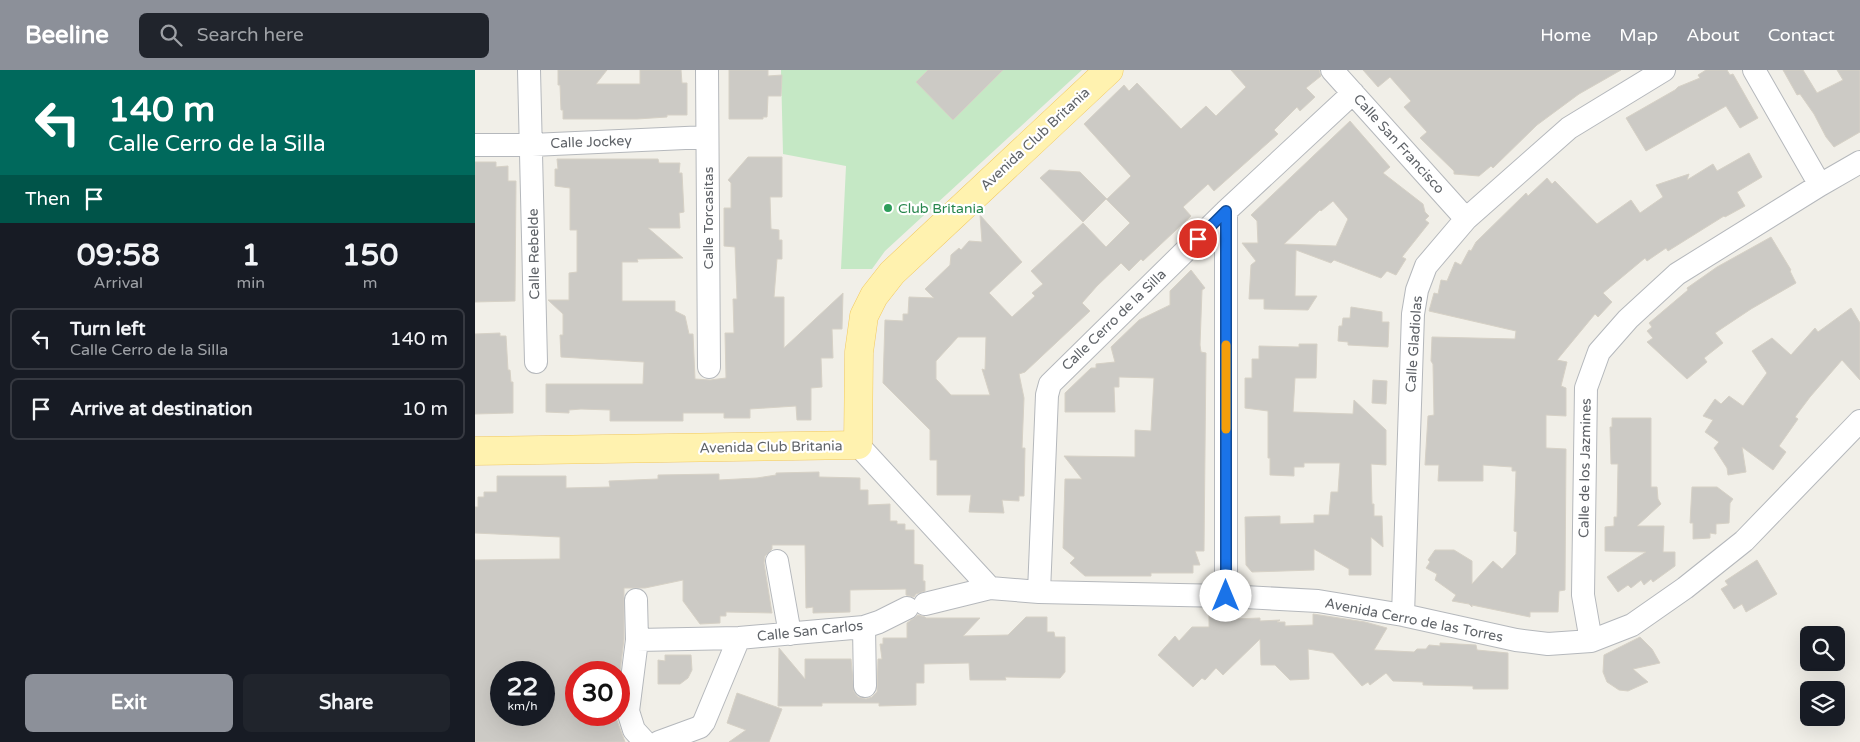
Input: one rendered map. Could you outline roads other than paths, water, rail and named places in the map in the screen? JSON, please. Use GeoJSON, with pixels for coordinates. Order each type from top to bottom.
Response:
{"type":"FeatureCollection","features":[{"type":"Feature","properties":{"kind":"main road","name":"Avenida Club Britania"},"geometry":{"type":"LineString","coordinates":[[475,451],[858,445],[859,352],[865,316],[874,296],[892,273],[1109,70]]}},
{"type":"Feature","properties":{"kind":"street","name":"Calle Rebelde"},"geometry":{"type":"LineString","coordinates":[[529,70],[536,362]]}},
{"type":"Feature","properties":{"kind":"street","name":"Calle Torcasitas"},"geometry":{"type":"LineString","coordinates":[[707,70],[709,367]]}},
{"type":"Feature","properties":{"kind":"street","name":"Calle San Francisco"},"geometry":{"type":"LineString","coordinates":[[1332,70],[1466,219]]}},
{"type":"Feature","properties":{"kind":"street","name":"Calle Gladiolas"},"geometry":{"type":"LineString","coordinates":[[1403,614],[1413,314],[1417,290],[1426,266],[1466,219],[1569,128],[1663,70]]}},
{"type":"Feature","properties":{"kind":"street"},"geometry":{"type":"LineString","coordinates":[[1754,70],[1820,185]]}},
{"type":"Feature","properties":{"kind":"street","name":"Calle Cerro de la Silla"},"geometry":{"type":"LineString","coordinates":[[1039,592],[1047,394],[1049,384],[1226,211],[1353,93]]}},
{"type":"Feature","properties":{"kind":"street","name":"Calle Jockey"},"geometry":{"type":"LineString","coordinates":[[475,145],[532,145],[707,138]]}},
{"type":"Feature","properties":{"kind":"street","name":"Calle de los Jazmines"},"geometry":{"type":"LineString","coordinates":[[1591,642],[1583,595],[1586,388],[1599,352],[1628,319],[1677,274],[1860,162]]}},
{"type":"Feature","properties":{"kind":"street"},"geometry":{"type":"LineString","coordinates":[[1226,211],[1226,596]]}},
{"type":"Feature","properties":{"kind":"street","name":"Avenida Cerro de las Torres"},"geometry":{"type":"LineString","coordinates":[[990,588],[1039,592],[1318,600],[1403,614],[1516,640],[1548,644],[1591,642],[1632,625],[1685,588],[1744,541],[1860,420]]}},
{"type":"Feature","properties":{"kind":"street"},"geometry":{"type":"LineString","coordinates":[[858,445],[990,588]]}},
{"type":"Feature","properties":{"kind":"street"},"geometry":{"type":"LineString","coordinates":[[777,561],[790,634]]}},
{"type":"Feature","properties":{"kind":"street","name":"Calle San Carlos"},"geometry":{"type":"LineString","coordinates":[[637,640],[739,638],[863,627],[916,606],[990,588]]}},
{"type":"Feature","properties":{"kind":"street"},"geometry":{"type":"LineString","coordinates":[[635,600],[637,640],[628,711],[634,730],[645,742]]}},
{"type":"Feature","properties":{"kind":"street"},"geometry":{"type":"LineString","coordinates":[[863,627],[865,686]]}},
{"type":"Feature","properties":{"kind":"street","name":"Calle San Carlos"},"geometry":{"type":"LineString","coordinates":[[659,742],[694,730],[704,722],[739,638]]}},
{"type":"Feature","properties":{"kind":"place","name":"Club Britania"},"geometry":{"type":"Point","coordinates":[888,208]}}]}
